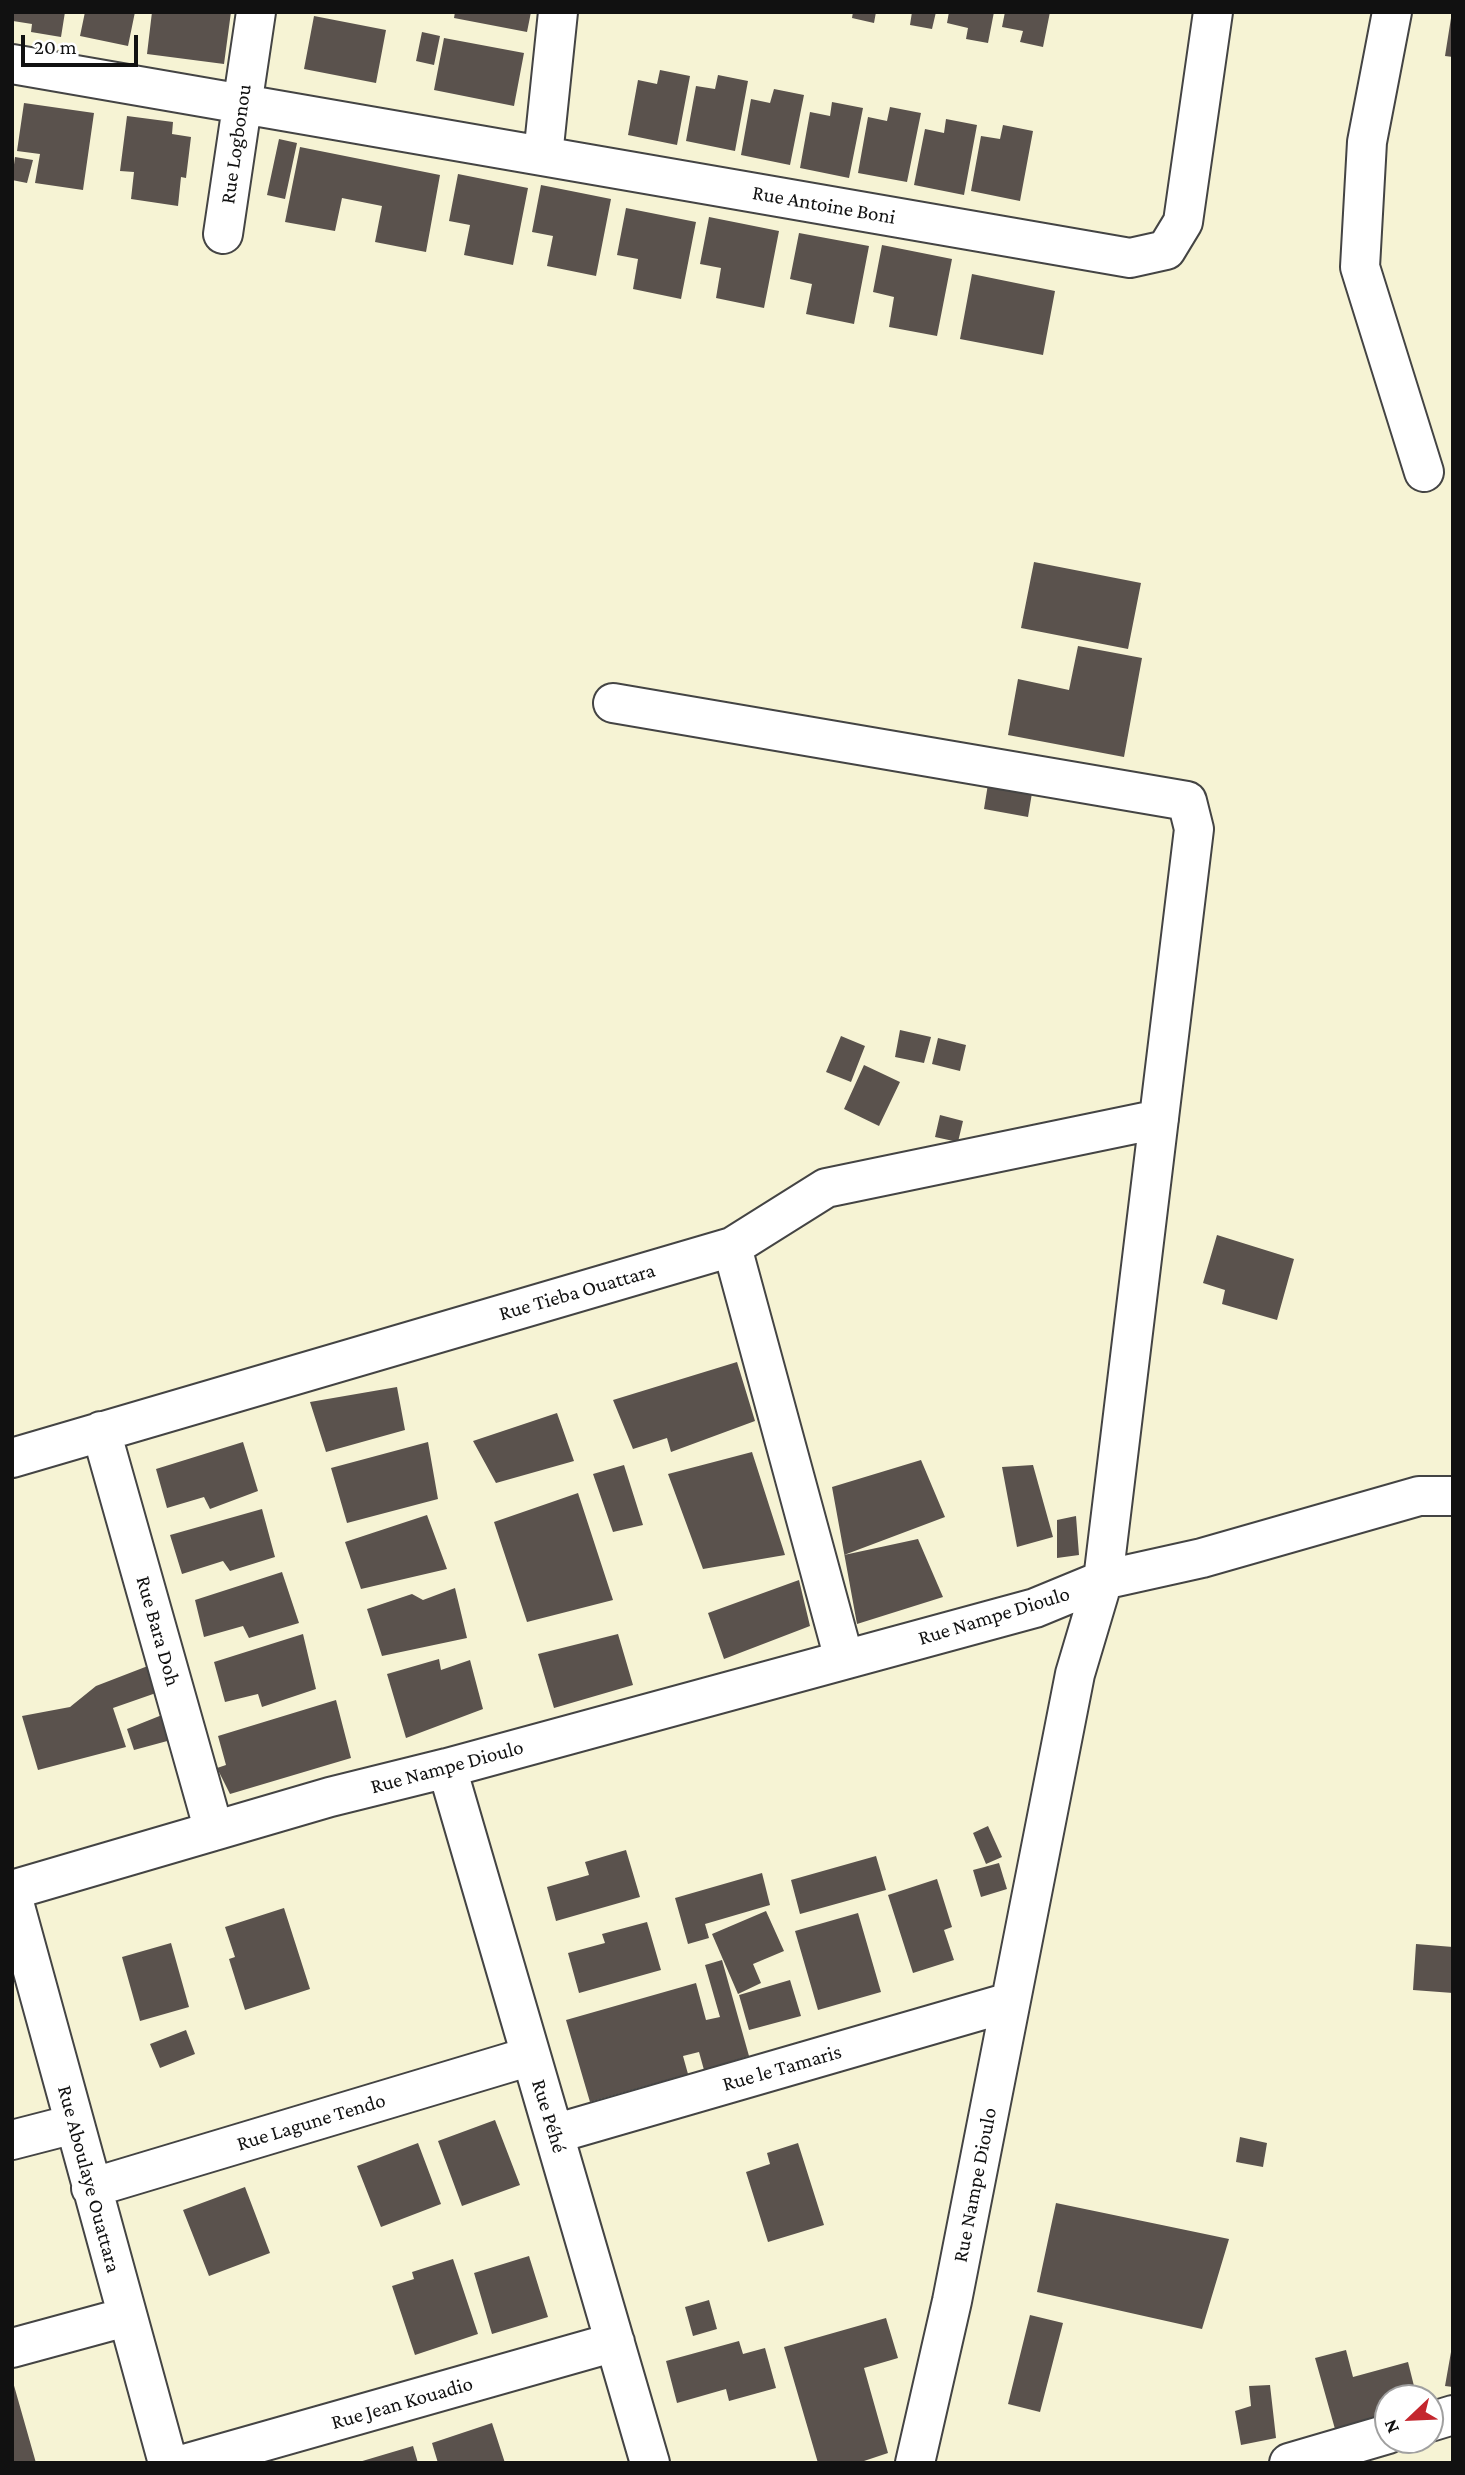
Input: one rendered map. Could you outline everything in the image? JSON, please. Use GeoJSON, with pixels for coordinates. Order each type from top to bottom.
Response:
{"type":"FeatureCollection","features":[{"type":"Feature","properties":{"kind":"street","name":"Rue Logbonou"},"geometry":{"type":"LineString","coordinates":[[223,234],[257,12]]}},
{"type":"Feature","properties":{"kind":"street"},"geometry":{"type":"LineString","coordinates":[[543,156],[558,12]]}},
{"type":"Feature","properties":{"kind":"street","name":"Rue Antoine Boni"},"geometry":{"type":"LineString","coordinates":[[12,64],[1130,258],[1166,250],[1183,222],[1213,12]]}},
{"type":"Feature","properties":{"kind":"street"},"geometry":{"type":"LineString","coordinates":[[1392,12],[1367,142],[1360,267],[1424,472]]}},
{"type":"Feature","properties":{"kind":"street"},"geometry":{"type":"LineString","coordinates":[[613,703],[1187,800],[1194,830],[1103,1580],[1202,1558],[1419,1496],[1453,1496]]}},
{"type":"Feature","properties":{"kind":"street","name":"Rue Tieba Ouattara"},"geometry":{"type":"LineString","coordinates":[[12,1458],[732,1247],[826,1188],[1159,1119]]}},
{"type":"Feature","properties":{"kind":"street"},"geometry":{"type":"LineString","coordinates":[[732,1247],[844,1659]]}},
{"type":"Feature","properties":{"kind":"street","name":"Rue Bara Doh"},"geometry":{"type":"LineString","coordinates":[[101,1431],[214,1831]]}},
{"type":"Feature","properties":{"kind":"street","name":"Rue Nampe Dioulo"},"geometry":{"type":"LineString","coordinates":[[12,1889],[330,1797],[447,1768],[1035,1608],[1103,1580]]}},
{"type":"Feature","properties":{"kind":"street","name":"Rue Nampe Dioulo"},"geometry":{"type":"LineString","coordinates":[[915,2463],[952,2301],[1075,1674],[1103,1580]]}},
{"type":"Feature","properties":{"kind":"street","name":"Rue Péhé"},"geometry":{"type":"LineString","coordinates":[[447,1768],[650,2463]]}},
{"type":"Feature","properties":{"kind":"street","name":"Rue Aboulaye Ouattara"},"geometry":{"type":"LineString","coordinates":[[12,1895],[168,2463]]}},
{"type":"Feature","properties":{"kind":"street","name":"Rue le Tamaris"},"geometry":{"type":"LineString","coordinates":[[554,2134],[1010,2001]]}},
{"type":"Feature","properties":{"kind":"street","name":"Rue Lagune Tendo"},"geometry":{"type":"LineString","coordinates":[[91,2188],[531,2056]]}},
{"type":"Feature","properties":{"kind":"street"},"geometry":{"type":"LineString","coordinates":[[12,2140],[74,2124]]}},
{"type":"Feature","properties":{"kind":"street"},"geometry":{"type":"LineString","coordinates":[[12,2348],[126,2317]]}},
{"type":"Feature","properties":{"kind":"street","name":"Rue Jean Kouadio"},"geometry":{"type":"LineString","coordinates":[[188,2463],[615,2342]]}},
{"type":"Feature","properties":{"kind":"street"},"geometry":{"type":"LineString","coordinates":[[1289,2463],[1374,2438]]}},
{"type":"Feature","properties":{"kind":"shaded area"},"geometry":{"type":"Polygon","coordinates":[[[12,12],[1453,12],[1453,2463],[12,2463],[12,12]]]}},
{"type":"Feature","properties":{"kind":"building"},"geometry":{"type":"Polygon","coordinates":[[[14,12],[65,12],[61,37],[31,32],[32,24],[13,21],[14,12]]]}},
{"type":"Feature","properties":{"kind":"building"},"geometry":{"type":"Polygon","coordinates":[[[85,12],[135,12],[128,46],[80,36],[85,12]]]}},
{"type":"Feature","properties":{"kind":"building"},"geometry":{"type":"Polygon","coordinates":[[[152,12],[231,12],[224,64],[147,54],[152,12]]]}},
{"type":"Feature","properties":{"kind":"building"},"geometry":{"type":"Polygon","coordinates":[[[455,12],[531,12],[527,32],[454,18],[455,12]]]}},
{"type":"Feature","properties":{"kind":"building"},"geometry":{"type":"Polygon","coordinates":[[[853,12],[876,12],[874,23],[852,18],[853,12]]]}},
{"type":"Feature","properties":{"kind":"building"},"geometry":{"type":"Polygon","coordinates":[[[912,12],[936,12],[932,29],[910,25],[912,12]]]}},
{"type":"Feature","properties":{"kind":"building"},"geometry":{"type":"Polygon","coordinates":[[[949,12],[994,12],[988,43],[966,39],[968,28],[947,23],[949,12]]]}},
{"type":"Feature","properties":{"kind":"building"},"geometry":{"type":"Polygon","coordinates":[[[1005,12],[1050,12],[1043,47],[1020,42],[1023,31],[1002,27],[1005,12]]]}},
{"type":"Feature","properties":{"kind":"building"},"geometry":{"type":"Polygon","coordinates":[[[314,16],[386,30],[376,83],[304,69],[314,16]]]}},
{"type":"Feature","properties":{"kind":"building"},"geometry":{"type":"Polygon","coordinates":[[[1453,18],[1453,57],[1445,56],[1453,18]]]}},
{"type":"Feature","properties":{"kind":"building"},"geometry":{"type":"Polygon","coordinates":[[[422,32],[440,36],[434,65],[416,61],[422,32]]]}},
{"type":"Feature","properties":{"kind":"building"},"geometry":{"type":"Polygon","coordinates":[[[444,38],[524,53],[514,106],[434,90],[444,38]]]}},
{"type":"Feature","properties":{"kind":"building"},"geometry":{"type":"Polygon","coordinates":[[[660,70],[690,76],[677,145],[628,135],[638,80],[657,84],[660,70]]]}},
{"type":"Feature","properties":{"kind":"building"},"geometry":{"type":"Polygon","coordinates":[[[718,75],[748,81],[735,151],[686,141],[696,86],[715,89],[718,75]]]}},
{"type":"Feature","properties":{"kind":"building"},"geometry":{"type":"Polygon","coordinates":[[[774,89],[804,95],[790,165],[741,155],[751,99],[770,103],[774,89]]]}},
{"type":"Feature","properties":{"kind":"building"},"geometry":{"type":"Polygon","coordinates":[[[832,102],[863,108],[849,178],[800,168],[810,112],[830,116],[832,102]]]}},
{"type":"Feature","properties":{"kind":"building"},"geometry":{"type":"Polygon","coordinates":[[[24,103],[94,113],[83,190],[35,183],[40,154],[17,151],[24,103]]]}},
{"type":"Feature","properties":{"kind":"building"},"geometry":{"type":"Polygon","coordinates":[[[890,107],[921,113],[907,182],[858,173],[868,117],[887,121],[890,107]]]}},
{"type":"Feature","properties":{"kind":"building"},"geometry":{"type":"Polygon","coordinates":[[[127,116],[173,122],[172,134],[191,137],[186,178],[181,177],[178,206],[131,199],[134,172],[120,171],[127,116]]]}},
{"type":"Feature","properties":{"kind":"building"},"geometry":{"type":"Polygon","coordinates":[[[946,119],[977,125],[964,195],[914,185],[925,129],[944,133],[946,119]]]}},
{"type":"Feature","properties":{"kind":"building"},"geometry":{"type":"Polygon","coordinates":[[[1003,125],[1033,131],[1020,201],[971,191],[981,136],[1000,139],[1003,125]]]}},
{"type":"Feature","properties":{"kind":"building"},"geometry":{"type":"Polygon","coordinates":[[[279,139],[297,143],[285,199],[267,195],[279,139]]]}},
{"type":"Feature","properties":{"kind":"building"},"geometry":{"type":"Polygon","coordinates":[[[300,147],[440,175],[426,252],[375,242],[382,206],[342,198],[335,231],[285,222],[300,147]]]}},
{"type":"Feature","properties":{"kind":"building"},"geometry":{"type":"Polygon","coordinates":[[[15,157],[33,160],[27,183],[12,180],[15,157]]]}},
{"type":"Feature","properties":{"kind":"building"},"geometry":{"type":"Polygon","coordinates":[[[458,174],[528,188],[513,265],[464,255],[470,225],[449,221],[458,174]]]}},
{"type":"Feature","properties":{"kind":"building"},"geometry":{"type":"Polygon","coordinates":[[[541,185],[611,199],[596,276],[547,266],[553,236],[532,232],[541,185]]]}},
{"type":"Feature","properties":{"kind":"building"},"geometry":{"type":"Polygon","coordinates":[[[626,208],[696,222],[681,299],[633,289],[638,259],[617,255],[626,208]]]}},
{"type":"Feature","properties":{"kind":"building"},"geometry":{"type":"Polygon","coordinates":[[[709,217],[779,231],[764,308],[716,298],[721,268],[700,264],[709,217]]]}},
{"type":"Feature","properties":{"kind":"building"},"geometry":{"type":"Polygon","coordinates":[[[799,233],[869,246],[854,324],[806,314],[812,284],[790,279],[799,233]]]}},
{"type":"Feature","properties":{"kind":"building"},"geometry":{"type":"Polygon","coordinates":[[[882,245],[952,259],[937,336],[889,327],[894,297],[873,292],[882,245]]]}},
{"type":"Feature","properties":{"kind":"building"},"geometry":{"type":"Polygon","coordinates":[[[972,274],[1055,291],[1043,355],[960,339],[972,274]]]}},
{"type":"Feature","properties":{"kind":"building"},"geometry":{"type":"Polygon","coordinates":[[[1034,562],[1141,583],[1128,649],[1021,628],[1034,562]]]}},
{"type":"Feature","properties":{"kind":"building"},"geometry":{"type":"Polygon","coordinates":[[[1078,646],[1142,658],[1124,757],[1008,735],[1018,679],[1069,690],[1078,646]]]}},
{"type":"Feature","properties":{"kind":"building"},"geometry":{"type":"Polygon","coordinates":[[[988,784],[1032,793],[1028,817],[984,809],[988,784]]]}},
{"type":"Feature","properties":{"kind":"building"},"geometry":{"type":"Polygon","coordinates":[[[900,1030],[931,1037],[924,1063],[895,1057],[900,1030]]]}},
{"type":"Feature","properties":{"kind":"building"},"geometry":{"type":"Polygon","coordinates":[[[841,1036],[865,1046],[851,1082],[826,1072],[841,1036]]]}},
{"type":"Feature","properties":{"kind":"building"},"geometry":{"type":"Polygon","coordinates":[[[938,1038],[966,1045],[960,1071],[932,1064],[938,1038]]]}},
{"type":"Feature","properties":{"kind":"building"},"geometry":{"type":"Polygon","coordinates":[[[864,1065],[900,1082],[879,1126],[844,1109],[864,1065]]]}},
{"type":"Feature","properties":{"kind":"building"},"geometry":{"type":"Polygon","coordinates":[[[940,1115],[963,1121],[958,1142],[935,1137],[940,1115]]]}},
{"type":"Feature","properties":{"kind":"building"},"geometry":{"type":"Polygon","coordinates":[[[1217,1235],[1294,1259],[1277,1320],[1222,1304],[1225,1290],[1203,1283],[1217,1235]]]}},
{"type":"Feature","properties":{"kind":"building"},"geometry":{"type":"Polygon","coordinates":[[[737,1362],[755,1421],[671,1452],[667,1438],[633,1449],[613,1400],[737,1362]]]}},
{"type":"Feature","properties":{"kind":"building"},"geometry":{"type":"Polygon","coordinates":[[[397,1387],[405,1430],[326,1452],[310,1402],[397,1387]]]}},
{"type":"Feature","properties":{"kind":"building"},"geometry":{"type":"Polygon","coordinates":[[[557,1413],[574,1461],[496,1483],[473,1441],[557,1413]]]}},
{"type":"Feature","properties":{"kind":"building"},"geometry":{"type":"Polygon","coordinates":[[[243,1442],[258,1491],[210,1509],[204,1497],[167,1508],[156,1469],[243,1442]]]}},
{"type":"Feature","properties":{"kind":"building"},"geometry":{"type":"Polygon","coordinates":[[[428,1442],[438,1499],[347,1523],[331,1468],[428,1442]]]}},
{"type":"Feature","properties":{"kind":"building"},"geometry":{"type":"Polygon","coordinates":[[[752,1452],[785,1555],[703,1569],[668,1474],[752,1452]]]}},
{"type":"Feature","properties":{"kind":"building"},"geometry":{"type":"Polygon","coordinates":[[[921,1460],[945,1517],[844,1555],[832,1487],[921,1460]]]}},
{"type":"Feature","properties":{"kind":"building"},"geometry":{"type":"Polygon","coordinates":[[[624,1465],[643,1525],[613,1532],[593,1474],[624,1465]]]}},
{"type":"Feature","properties":{"kind":"building"},"geometry":{"type":"Polygon","coordinates":[[[1033,1465],[1053,1537],[1017,1547],[1002,1467],[1033,1465]]]}},
{"type":"Feature","properties":{"kind":"building"},"geometry":{"type":"Polygon","coordinates":[[[578,1493],[613,1600],[527,1622],[494,1522],[578,1493]]]}},
{"type":"Feature","properties":{"kind":"building"},"geometry":{"type":"Polygon","coordinates":[[[262,1509],[275,1557],[230,1571],[223,1561],[182,1574],[170,1535],[262,1509]]]}},
{"type":"Feature","properties":{"kind":"building"},"geometry":{"type":"Polygon","coordinates":[[[427,1515],[447,1569],[361,1589],[345,1542],[427,1515]]]}},
{"type":"Feature","properties":{"kind":"building"},"geometry":{"type":"Polygon","coordinates":[[[1076,1516],[1079,1555],[1057,1558],[1057,1520],[1076,1516]]]}},
{"type":"Feature","properties":{"kind":"building"},"geometry":{"type":"Polygon","coordinates":[[[918,1539],[943,1597],[857,1624],[844,1555],[918,1539]]]}},
{"type":"Feature","properties":{"kind":"building"},"geometry":{"type":"Polygon","coordinates":[[[282,1572],[299,1623],[249,1638],[243,1626],[204,1637],[195,1600],[282,1572]]]}},
{"type":"Feature","properties":{"kind":"building"},"geometry":{"type":"Polygon","coordinates":[[[799,1580],[810,1626],[724,1659],[708,1613],[799,1580]]]}},
{"type":"Feature","properties":{"kind":"building"},"geometry":{"type":"Polygon","coordinates":[[[455,1588],[467,1638],[382,1656],[367,1609],[412,1594],[423,1600],[455,1588]]]}},
{"type":"Feature","properties":{"kind":"building"},"geometry":{"type":"Polygon","coordinates":[[[303,1634],[316,1689],[262,1707],[258,1694],[225,1702],[214,1662],[303,1634]]]}},
{"type":"Feature","properties":{"kind":"building"},"geometry":{"type":"Polygon","coordinates":[[[618,1634],[633,1685],[554,1708],[538,1654],[618,1634]]]}},
{"type":"Feature","properties":{"kind":"building"},"geometry":{"type":"Polygon","coordinates":[[[439,1659],[441,1670],[470,1660],[483,1709],[406,1738],[387,1674],[439,1659]]]}},
{"type":"Feature","properties":{"kind":"building"},"geometry":{"type":"Polygon","coordinates":[[[153,1664],[156,1693],[113,1708],[126,1747],[38,1770],[22,1716],[70,1707],[96,1686],[153,1664]]]}},
{"type":"Feature","properties":{"kind":"building"},"geometry":{"type":"Polygon","coordinates":[[[336,1700],[351,1758],[230,1794],[217,1768],[226,1765],[218,1736],[336,1700]]]}},
{"type":"Feature","properties":{"kind":"building"},"geometry":{"type":"Polygon","coordinates":[[[162,1715],[171,1740],[134,1750],[127,1729],[162,1715]]]}},
{"type":"Feature","properties":{"kind":"building"},"geometry":{"type":"Polygon","coordinates":[[[988,1826],[1002,1857],[986,1864],[973,1833],[988,1826]]]}},
{"type":"Feature","properties":{"kind":"building"},"geometry":{"type":"Polygon","coordinates":[[[626,1850],[640,1897],[556,1921],[547,1887],[589,1875],[585,1862],[626,1850]]]}},
{"type":"Feature","properties":{"kind":"building"},"geometry":{"type":"Polygon","coordinates":[[[876,1856],[886,1890],[800,1914],[791,1880],[876,1856]]]}},
{"type":"Feature","properties":{"kind":"building"},"geometry":{"type":"Polygon","coordinates":[[[999,1863],[1007,1889],[981,1897],[973,1870],[999,1863]]]}},
{"type":"Feature","properties":{"kind":"building"},"geometry":{"type":"Polygon","coordinates":[[[762,1873],[770,1905],[705,1924],[709,1938],[688,1944],[675,1898],[762,1873]]]}},
{"type":"Feature","properties":{"kind":"building"},"geometry":{"type":"Polygon","coordinates":[[[937,1879],[952,1927],[944,1930],[954,1960],[913,1973],[888,1895],[937,1879]]]}},
{"type":"Feature","properties":{"kind":"building"},"geometry":{"type":"Polygon","coordinates":[[[284,1908],[310,1989],[245,2010],[229,1959],[235,1957],[225,1927],[284,1908]]]}},
{"type":"Feature","properties":{"kind":"building"},"geometry":{"type":"Polygon","coordinates":[[[766,1911],[784,1951],[753,1964],[761,1983],[738,1994],[712,1934],[766,1911]]]}},
{"type":"Feature","properties":{"kind":"building"},"geometry":{"type":"Polygon","coordinates":[[[858,1913],[881,1992],[818,2010],[795,1931],[858,1913]]]}},
{"type":"Feature","properties":{"kind":"building"},"geometry":{"type":"Polygon","coordinates":[[[647,1922],[661,1970],[579,1993],[568,1953],[605,1943],[602,1934],[647,1922]]]}},
{"type":"Feature","properties":{"kind":"building"},"geometry":{"type":"Polygon","coordinates":[[[171,1943],[189,2007],[140,2021],[122,1957],[171,1943]]]}},
{"type":"Feature","properties":{"kind":"building"},"geometry":{"type":"Polygon","coordinates":[[[1416,1944],[1453,1947],[1453,1993],[1413,1990],[1416,1944]]]}},
{"type":"Feature","properties":{"kind":"building"},"geometry":{"type":"Polygon","coordinates":[[[722,1960],[749,2056],[704,2070],[699,2052],[683,2056],[688,2074],[590,2102],[566,2020],[696,1983],[706,2020],[720,2017],[705,1965],[722,1960]]]}},
{"type":"Feature","properties":{"kind":"building"},"geometry":{"type":"Polygon","coordinates":[[[790,1980],[801,2016],[749,2030],[739,1995],[790,1980]]]}},
{"type":"Feature","properties":{"kind":"building"},"geometry":{"type":"Polygon","coordinates":[[[186,2030],[195,2054],[160,2068],[150,2044],[186,2030]]]}},
{"type":"Feature","properties":{"kind":"building"},"geometry":{"type":"Polygon","coordinates":[[[495,2120],[520,2185],[462,2206],[438,2141],[495,2120]]]}},
{"type":"Feature","properties":{"kind":"building"},"geometry":{"type":"Polygon","coordinates":[[[1240,2137],[1267,2143],[1263,2167],[1236,2162],[1240,2137]]]}},
{"type":"Feature","properties":{"kind":"building"},"geometry":{"type":"Polygon","coordinates":[[[418,2143],[441,2204],[381,2227],[357,2166],[418,2143]]]}},
{"type":"Feature","properties":{"kind":"building"},"geometry":{"type":"Polygon","coordinates":[[[798,2143],[824,2225],[768,2242],[746,2172],[770,2164],[767,2153],[798,2143]]]}},
{"type":"Feature","properties":{"kind":"building"},"geometry":{"type":"Polygon","coordinates":[[[245,2187],[270,2253],[209,2276],[183,2210],[245,2187]]]}},
{"type":"Feature","properties":{"kind":"building"},"geometry":{"type":"Polygon","coordinates":[[[1056,2203],[1229,2239],[1202,2329],[1037,2292],[1056,2203]]]}},
{"type":"Feature","properties":{"kind":"building"},"geometry":{"type":"Polygon","coordinates":[[[529,2256],[548,2317],[492,2334],[474,2273],[529,2256]]]}},
{"type":"Feature","properties":{"kind":"building"},"geometry":{"type":"Polygon","coordinates":[[[453,2259],[478,2334],[415,2355],[392,2286],[414,2279],[412,2272],[453,2259]]]}},
{"type":"Feature","properties":{"kind":"building"},"geometry":{"type":"Polygon","coordinates":[[[709,2300],[717,2329],[693,2336],[685,2307],[709,2300]]]}},
{"type":"Feature","properties":{"kind":"building"},"geometry":{"type":"Polygon","coordinates":[[[1030,2315],[1063,2323],[1040,2412],[1008,2404],[1030,2315]]]}},
{"type":"Feature","properties":{"kind":"building"},"geometry":{"type":"Polygon","coordinates":[[[886,2318],[898,2358],[864,2368],[888,2453],[858,2463],[818,2463],[784,2347],[886,2318]]]}},
{"type":"Feature","properties":{"kind":"building"},"geometry":{"type":"Polygon","coordinates":[[[739,2341],[743,2354],[765,2348],[776,2388],[729,2401],[726,2389],[677,2403],[666,2361],[739,2341]]]}},
{"type":"Feature","properties":{"kind":"building"},"geometry":{"type":"Polygon","coordinates":[[[1346,2350],[1353,2377],[1408,2362],[1414,2384],[1374,2384],[1374,2419],[1335,2429],[1315,2358],[1346,2350]]]}},
{"type":"Feature","properties":{"kind":"building"},"geometry":{"type":"Polygon","coordinates":[[[1451,2352],[1453,2353],[1453,2387],[1445,2386],[1451,2352]]]}},
{"type":"Feature","properties":{"kind":"building"},"geometry":{"type":"Polygon","coordinates":[[[13,2382],[36,2463],[12,2463],[13,2382]]]}},
{"type":"Feature","properties":{"kind":"building"},"geometry":{"type":"Polygon","coordinates":[[[1270,2385],[1276,2438],[1241,2445],[1235,2411],[1251,2406],[1249,2386],[1270,2385]]]}},
{"type":"Feature","properties":{"kind":"building"},"geometry":{"type":"Polygon","coordinates":[[[492,2423],[505,2463],[438,2463],[432,2443],[492,2423]]]}},
{"type":"Feature","properties":{"kind":"building"},"geometry":{"type":"Polygon","coordinates":[[[413,2446],[418,2463],[359,2463],[359,2462],[413,2446]]]}}]}
